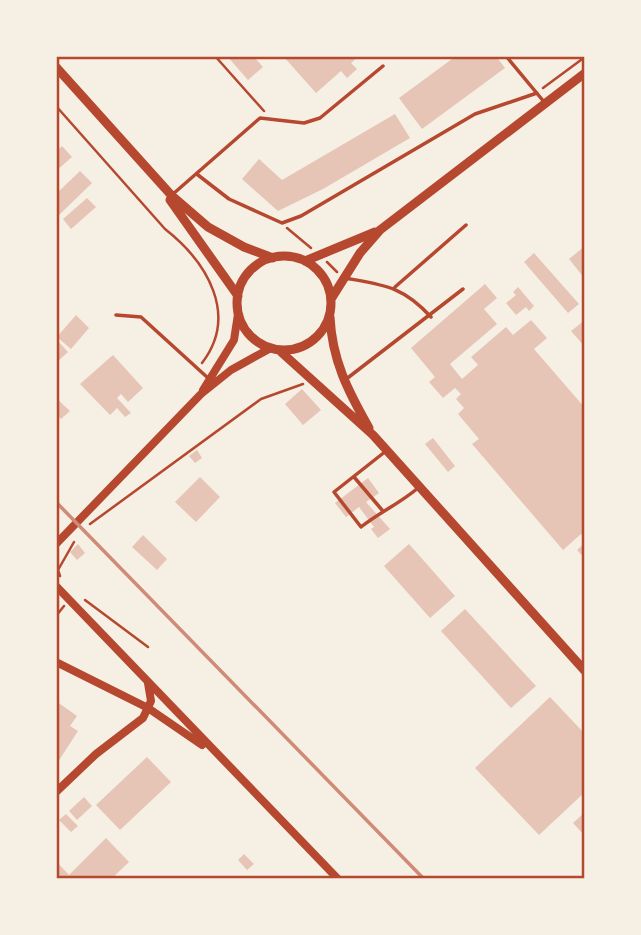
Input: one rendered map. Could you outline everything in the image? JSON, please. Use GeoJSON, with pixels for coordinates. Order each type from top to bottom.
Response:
{"type":"FeatureCollection","features":[{"type":"Feature","properties":{"kind":"main road"},"geometry":{"type":"LineString","coordinates":[[56,67],[172,196],[208,227],[244,247],[273,258]]}},
{"type":"Feature","properties":{"kind":"main road"},"geometry":{"type":"LineString","coordinates":[[305,261],[345,247],[380,230],[585,73]]}},
{"type":"Feature","properties":{"kind":"main road"},"geometry":{"type":"LineString","coordinates":[[135,155],[194,230],[238,296]]}},
{"type":"Feature","properties":{"kind":"main road"},"geometry":{"type":"LineString","coordinates":[[331,299],[343,278],[380,230]]}},
{"type":"Feature","properties":{"kind":"main road"},"geometry":{"type":"LineString","coordinates":[[330,313],[316,338],[304,346],[280,351],[269,349],[252,337],[238,314],[238,296],[249,272],[273,258],[284,256],[305,261],[323,277],[331,299],[331,337],[343,382],[373,435]]}},
{"type":"Feature","properties":{"kind":"main road"},"geometry":{"type":"LineString","coordinates":[[280,351],[373,435],[585,671]]}},
{"type":"Feature","properties":{"kind":"street"},"geometry":{"type":"LineString","coordinates":[[201,394],[234,340],[238,314]]}},
{"type":"Feature","properties":{"kind":"street"},"geometry":{"type":"LineString","coordinates":[[56,544],[201,394],[231,370],[269,349]]}},
{"type":"Feature","properties":{"kind":"street"},"geometry":{"type":"LineString","coordinates":[[56,586],[338,879]]}},
{"type":"Feature","properties":{"kind":"street"},"geometry":{"type":"LineString","coordinates":[[56,662],[148,708],[219,758]]}},
{"type":"Feature","properties":{"kind":"street"},"geometry":{"type":"LineString","coordinates":[[56,792],[96,754],[142,718],[148,708],[151,694],[147,682]]}},
{"type":"Feature","properties":{"kind":"lane"},"geometry":{"type":"LineString","coordinates":[[506,56],[545,103]]}},
{"type":"Feature","properties":{"kind":"lane"},"geometry":{"type":"LineString","coordinates":[[172,196],[260,118],[304,123],[320,118],[383,66]]}},
{"type":"Feature","properties":{"kind":"lane"},"geometry":{"type":"LineString","coordinates":[[198,175],[229,199],[282,223],[301,216],[475,114],[537,93]]}},
{"type":"Feature","properties":{"kind":"lane"},"geometry":{"type":"LineString","coordinates":[[395,287],[466,225]]}},
{"type":"Feature","properties":{"kind":"lane"},"geometry":{"type":"LineString","coordinates":[[343,278],[395,287],[417,302],[431,317]]}},
{"type":"Feature","properties":{"kind":"lane"},"geometry":{"type":"LineString","coordinates":[[343,382],[431,317],[463,289]]}},
{"type":"Feature","properties":{"kind":"lane"},"geometry":{"type":"LineString","coordinates":[[116,315],[141,317],[209,379]]}},
{"type":"Feature","properties":{"kind":"lane"},"geometry":{"type":"LineString","coordinates":[[386,451],[334,492],[361,527],[382,510],[394,508],[419,487]]}},
{"type":"Feature","properties":{"kind":"lane"},"geometry":{"type":"LineString","coordinates":[[354,477],[382,510]]}},
{"type":"Feature","properties":{"kind":"path"},"geometry":{"type":"LineString","coordinates":[[215,56],[270,118]]}},
{"type":"Feature","properties":{"kind":"path"},"geometry":{"type":"LineString","coordinates":[[537,93],[585,57]]}},
{"type":"Feature","properties":{"kind":"path"},"geometry":{"type":"LineString","coordinates":[[56,106],[184,247],[213,287],[220,307],[217,340],[198,369]]}},
{"type":"Feature","properties":{"kind":"path"},"geometry":{"type":"LineString","coordinates":[[83,530],[261,399],[312,380]]}},
{"type":"Feature","properties":{"kind":"path"},"geometry":{"type":"LineString","coordinates":[[61,578],[58,570],[77,536]]}},
{"type":"Feature","properties":{"kind":"path"},"geometry":{"type":"LineString","coordinates":[[84,600],[148,647]]}},
{"type":"Feature","properties":{"kind":"building"},"geometry":{"type":"Polygon","coordinates":[[[227,56],[253,56],[263,67],[248,80],[227,56]]]}},
{"type":"Feature","properties":{"kind":"building"},"geometry":{"type":"Polygon","coordinates":[[[283,56],[359,56],[351,63],[357,69],[347,78],[341,71],[316,93],[283,56]]]}},
{"type":"Feature","properties":{"kind":"building"},"geometry":{"type":"Polygon","coordinates":[[[456,56],[496,56],[505,68],[422,129],[399,98],[456,56]]]}},
{"type":"Feature","properties":{"kind":"building"},"geometry":{"type":"Polygon","coordinates":[[[395,114],[410,138],[323,189],[278,211],[242,179],[259,159],[282,180],[395,114]]]}},
{"type":"Feature","properties":{"kind":"building"},"geometry":{"type":"Polygon","coordinates":[[[62,146],[72,157],[56,171],[56,152],[62,146]]]}},
{"type":"Feature","properties":{"kind":"building"},"geometry":{"type":"Polygon","coordinates":[[[80,171],[92,183],[56,218],[56,194],[80,171]]]}},
{"type":"Feature","properties":{"kind":"building"},"geometry":{"type":"Polygon","coordinates":[[[87,198],[96,207],[71,229],[63,219],[87,198]]]}},
{"type":"Feature","properties":{"kind":"building"},"geometry":{"type":"Polygon","coordinates":[[[585,246],[585,279],[569,259],[585,246]]]}},
{"type":"Feature","properties":{"kind":"building"},"geometry":{"type":"Polygon","coordinates":[[[534,253],[579,304],[568,313],[524,262],[534,253]]]}},
{"type":"Feature","properties":{"kind":"building"},"geometry":{"type":"Polygon","coordinates":[[[485,284],[497,298],[484,309],[497,324],[450,364],[462,379],[478,365],[471,357],[506,327],[513,335],[531,320],[547,338],[534,349],[585,408],[585,539],[581,534],[563,550],[472,444],[479,439],[458,414],[464,408],[456,399],[461,394],[455,388],[443,398],[429,382],[435,377],[411,348],[485,284]]]}},
{"type":"Feature","properties":{"kind":"building"},"geometry":{"type":"Polygon","coordinates":[[[518,287],[534,306],[529,311],[526,307],[516,315],[506,303],[516,295],[513,292],[518,287]]]}},
{"type":"Feature","properties":{"kind":"building"},"geometry":{"type":"Polygon","coordinates":[[[76,315],[89,328],[71,349],[57,337],[76,315]]]}},
{"type":"Feature","properties":{"kind":"building"},"geometry":{"type":"Polygon","coordinates":[[[585,320],[585,347],[571,331],[585,320]]]}},
{"type":"Feature","properties":{"kind":"building"},"geometry":{"type":"Polygon","coordinates":[[[56,339],[68,352],[56,363],[56,339]]]}},
{"type":"Feature","properties":{"kind":"building"},"geometry":{"type":"Polygon","coordinates":[[[113,355],[143,388],[128,402],[121,394],[117,398],[131,413],[125,417],[117,408],[110,415],[80,384],[113,355]]]}},
{"type":"Feature","properties":{"kind":"building"},"geometry":{"type":"Polygon","coordinates":[[[302,389],[321,410],[303,425],[285,404],[302,389]]]}},
{"type":"Feature","properties":{"kind":"building"},"geometry":{"type":"Polygon","coordinates":[[[56,398],[70,411],[61,419],[56,414],[56,398]]]}},
{"type":"Feature","properties":{"kind":"building"},"geometry":{"type":"Polygon","coordinates":[[[433,438],[455,466],[448,472],[425,444],[433,438]]]}},
{"type":"Feature","properties":{"kind":"building"},"geometry":{"type":"Polygon","coordinates":[[[197,450],[202,458],[195,463],[189,456],[197,450]]]}},
{"type":"Feature","properties":{"kind":"building"},"geometry":{"type":"Polygon","coordinates":[[[200,477],[220,497],[196,522],[175,502],[200,477]]]}},
{"type":"Feature","properties":{"kind":"building"},"geometry":{"type":"Polygon","coordinates":[[[368,478],[379,493],[366,502],[390,529],[378,538],[371,529],[374,527],[359,507],[346,517],[335,503],[368,478]]]}},
{"type":"Feature","properties":{"kind":"building"},"geometry":{"type":"Polygon","coordinates":[[[143,535],[167,559],[157,570],[132,547],[143,535]]]}},
{"type":"Feature","properties":{"kind":"building"},"geometry":{"type":"Polygon","coordinates":[[[585,543],[585,559],[577,550],[585,543]]]}},
{"type":"Feature","properties":{"kind":"building"},"geometry":{"type":"Polygon","coordinates":[[[78,544],[85,553],[77,560],[70,552],[78,544]]]}},
{"type":"Feature","properties":{"kind":"building"},"geometry":{"type":"Polygon","coordinates":[[[409,544],[455,596],[430,618],[384,566],[409,544]]]}},
{"type":"Feature","properties":{"kind":"building"},"geometry":{"type":"Polygon","coordinates":[[[465,609],[536,686],[511,708],[441,631],[465,609]]]}},
{"type":"Feature","properties":{"kind":"building"},"geometry":{"type":"Polygon","coordinates":[[[550,697],[585,734],[585,792],[539,835],[475,768],[550,697]]]}},
{"type":"Feature","properties":{"kind":"building"},"geometry":{"type":"Polygon","coordinates":[[[56,701],[77,716],[70,726],[78,731],[56,765],[56,701]]]}},
{"type":"Feature","properties":{"kind":"building"},"geometry":{"type":"Polygon","coordinates":[[[147,757],[171,782],[120,830],[96,805],[147,757]]]}},
{"type":"Feature","properties":{"kind":"building"},"geometry":{"type":"Polygon","coordinates":[[[84,797],[92,806],[77,820],[69,811],[84,797]]]}},
{"type":"Feature","properties":{"kind":"building"},"geometry":{"type":"Polygon","coordinates":[[[585,812],[585,836],[573,823],[585,812]]]}},
{"type":"Feature","properties":{"kind":"building"},"geometry":{"type":"Polygon","coordinates":[[[66,814],[78,826],[71,832],[59,820],[66,814]]]}},
{"type":"Feature","properties":{"kind":"building"},"geometry":{"type":"Polygon","coordinates":[[[106,838],[129,862],[111,879],[56,879],[56,861],[69,875],[106,838]]]}},
{"type":"Feature","properties":{"kind":"building"},"geometry":{"type":"Polygon","coordinates":[[[244,854],[254,864],[247,870],[238,860],[244,854]]]}},
{"type":"Feature","properties":{"kind":"railway"},"geometry":{"type":"LineString","coordinates":[[56,502],[424,879]]}}]}
